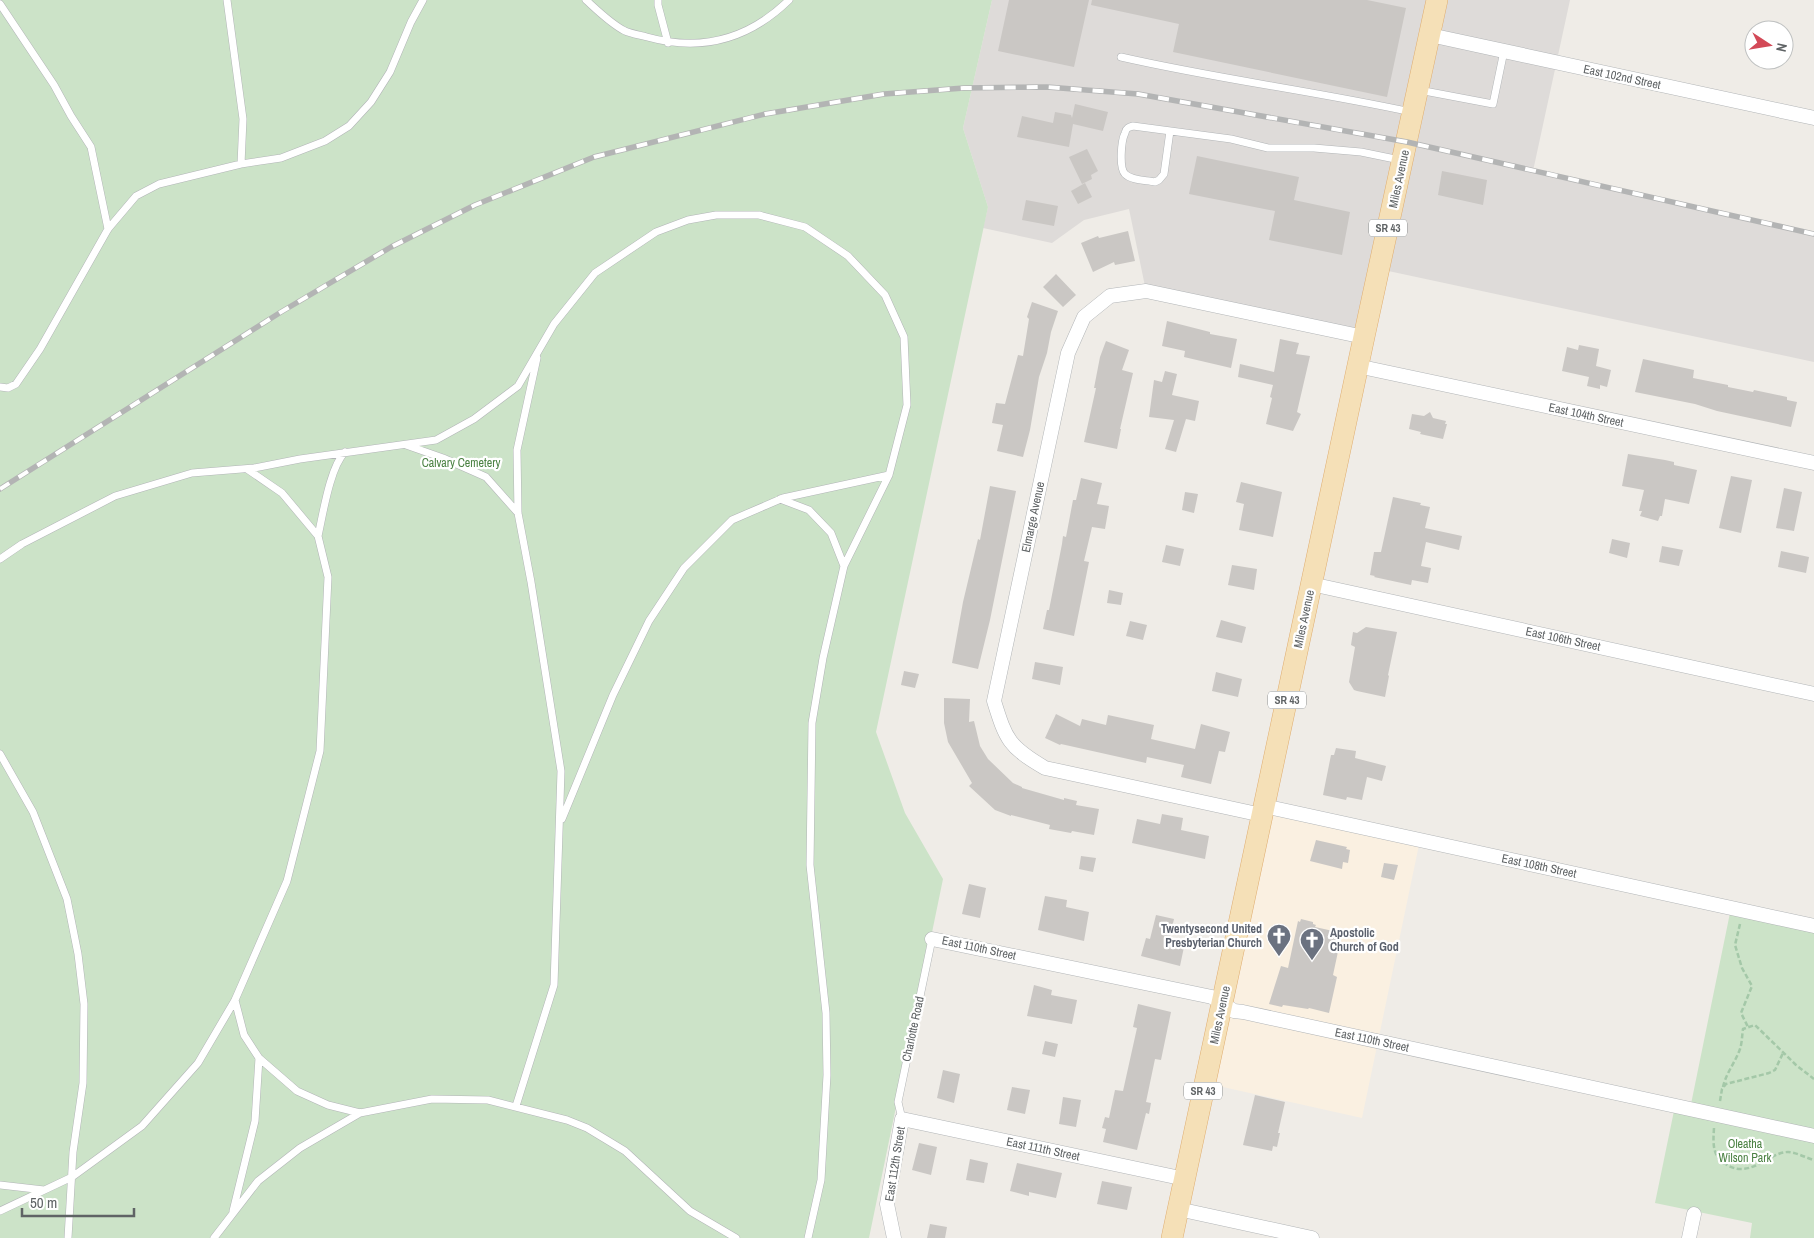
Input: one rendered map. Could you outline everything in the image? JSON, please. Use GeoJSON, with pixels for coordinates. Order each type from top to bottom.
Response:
{"type":"FeatureCollection","features":[{"type":"Feature","properties":{"kind":"main road","name":"Miles Avenue"},"geometry":{"type":"LineString","coordinates":[[1172,1238],[1357,366],[1437,0]]}},
{"type":"Feature","properties":{"kind":"street","name":"East 102nd Street"},"geometry":{"type":"LineString","coordinates":[[1430,35],[1814,118]]}},
{"type":"Feature","properties":{"kind":"street","name":"Elmarge Avenue"},"geometry":{"type":"LineString","coordinates":[[1263,811],[1045,768],[1022,755],[1004,734],[994,701],[1033,517],[1068,353],[1084,317],[1110,296],[1146,291],[1364,337]]}},
{"type":"Feature","properties":{"kind":"street","name":"East 104th Street"},"geometry":{"type":"LineString","coordinates":[[1357,366],[1814,463]]}},
{"type":"Feature","properties":{"kind":"street","name":"East 106th Street"},"geometry":{"type":"LineString","coordinates":[[1311,584],[1814,694]]}},
{"type":"Feature","properties":{"kind":"street","name":"East 108th Street"},"geometry":{"type":"LineString","coordinates":[[1263,811],[1814,926]]}},
{"type":"Feature","properties":{"kind":"street","name":"East 110th Street"},"geometry":{"type":"LineString","coordinates":[[932,939],[1212,997],[1234,1010],[1814,1136]]}},
{"type":"Feature","properties":{"kind":"street","name":"East 111th Street"},"geometry":{"type":"LineString","coordinates":[[902,1119],[1184,1180]]}},
{"type":"Feature","properties":{"kind":"street","name":"East 112th Street"},"geometry":{"type":"LineString","coordinates":[[894,1238],[887,1204],[902,1119]]}},
{"type":"Feature","properties":{"kind":"street"},"geometry":{"type":"LineString","coordinates":[[1178,1209],[1312,1238]]}},
{"type":"Feature","properties":{"kind":"street"},"geometry":{"type":"LineString","coordinates":[[1689,1238],[1694,1214]]}},
{"type":"Feature","properties":{"kind":"lane"},"geometry":{"type":"LineString","coordinates":[[227,0],[243,119],[241,164]]}},
{"type":"Feature","properties":{"kind":"lane"},"geometry":{"type":"LineString","coordinates":[[0,387],[8,388],[16,384],[40,349],[108,229],[136,196],[159,184],[241,164],[280,158],[326,141],[349,126],[371,102],[390,72],[411,22],[423,0]]}},
{"type":"Feature","properties":{"kind":"lane"},"geometry":{"type":"LineString","coordinates":[[586,0],[601,14],[625,31],[668,43],[692,44],[720,40],[754,28],[789,0]]}},
{"type":"Feature","properties":{"kind":"lane"},"geometry":{"type":"LineString","coordinates":[[658,0],[668,43]]}},
{"type":"Feature","properties":{"kind":"lane"},"geometry":{"type":"LineString","coordinates":[[0,4],[54,85],[91,147],[108,229]]}},
{"type":"Feature","properties":{"kind":"lane"},"geometry":{"type":"LineString","coordinates":[[1418,89],[1494,104],[1504,51]]}},
{"type":"Feature","properties":{"kind":"lane"},"geometry":{"type":"LineString","coordinates":[[1121,57],[1180,71],[1414,112]]}},
{"type":"Feature","properties":{"kind":"lane"},"geometry":{"type":"LineString","coordinates":[[1170,131],[1164,174],[1159,180],[1156,182],[1129,177],[1123,173],[1120,166],[1124,134],[1128,128],[1134,126],[1231,139],[1268,148],[1314,148],[1362,152],[1403,160]]}},
{"type":"Feature","properties":{"kind":"lane"},"geometry":{"type":"LineString","coordinates":[[0,559],[22,544],[115,496],[192,473],[247,469],[300,459],[436,440],[474,419],[518,386],[554,324],[595,273],[656,232],[688,220],[716,215],[760,215],[805,227],[848,256],[885,295],[904,337],[907,405],[889,475],[844,566],[823,658],[812,722],[810,865],[826,1013],[827,1075],[821,1180],[808,1238]]}},
{"type":"Feature","properties":{"kind":"lane"},"geometry":{"type":"LineString","coordinates":[[516,1106],[554,985],[561,770],[518,513],[517,450],[538,352]]}},
{"type":"Feature","properties":{"kind":"lane"},"geometry":{"type":"LineString","coordinates":[[404,444],[443,458],[486,477],[518,513]]}},
{"type":"Feature","properties":{"kind":"lane"},"geometry":{"type":"LineString","coordinates":[[0,1211],[72,1176],[142,1126],[198,1063],[235,1000],[287,881],[320,751],[328,577],[318,536],[326,496],[340,458],[346,452]]}},
{"type":"Feature","properties":{"kind":"lane"},"geometry":{"type":"LineString","coordinates":[[247,469],[282,493],[318,536]]}},
{"type":"Feature","properties":{"kind":"lane"},"geometry":{"type":"LineString","coordinates":[[559,825],[613,695],[649,622],[684,568],[732,520],[780,499],[889,475]]}},
{"type":"Feature","properties":{"kind":"lane"},"geometry":{"type":"LineString","coordinates":[[780,499],[808,510],[832,532],[844,566]]}},
{"type":"Feature","properties":{"kind":"lane"},"geometry":{"type":"LineString","coordinates":[[0,754],[33,812],[67,899],[78,954],[84,1004],[83,1083],[73,1152],[68,1238]]}},
{"type":"Feature","properties":{"kind":"lane","name":"Charlotte Road"},"geometry":{"type":"LineString","coordinates":[[902,1119],[898,1102],[932,939]]}},
{"type":"Feature","properties":{"kind":"lane"},"geometry":{"type":"LineString","coordinates":[[235,1000],[244,1035],[259,1058],[297,1091],[328,1105],[360,1113]]}},
{"type":"Feature","properties":{"kind":"lane"},"geometry":{"type":"LineString","coordinates":[[232,1214],[247,1161],[255,1121],[259,1058]]}},
{"type":"Feature","properties":{"kind":"lane"},"geometry":{"type":"LineString","coordinates":[[214,1238],[258,1181],[300,1148],[360,1113],[432,1099],[488,1100],[568,1120],[587,1128],[625,1151],[690,1211],[736,1238]]}},
{"type":"Feature","properties":{"kind":"lane"},"geometry":{"type":"LineString","coordinates":[[0,1185],[45,1190]]}},
{"type":"Feature","properties":{"kind":"path"},"geometry":{"type":"LineString","coordinates":[[1740,924],[1735,945],[1742,968],[1752,986],[1742,1013],[1748,1027]]}},
{"type":"Feature","properties":{"kind":"path"},"geometry":{"type":"LineString","coordinates":[[1719,1104],[1725,1077],[1740,1050],[1743,1029],[1748,1027],[1756,1025],[1783,1053],[1814,1079]]}},
{"type":"Feature","properties":{"kind":"path"},"geometry":{"type":"LineString","coordinates":[[1722,1089],[1726,1084],[1775,1070],[1783,1053]]}},
{"type":"Feature","properties":{"kind":"path"},"geometry":{"type":"LineString","coordinates":[[1714,1129],[1714,1150],[1718,1159],[1728,1166],[1750,1168],[1776,1155],[1788,1152],[1814,1160]]}},
{"type":"Feature","properties":{"kind":"shaded area"},"geometry":{"type":"Polygon","coordinates":[[[992,0],[1570,0],[1533,171],[1814,234],[1814,362],[1379,269],[1364,337],[1146,291],[1129,209],[1084,220],[1052,243],[983,228],[988,207],[963,128],[992,0]]]}},
{"type":"Feature","properties":{"kind":"shaded area"},"geometry":{"type":"Polygon","coordinates":[[[1264,806],[1420,840],[1362,1118],[1205,1083],[1264,806]]]}},
{"type":"Feature","properties":{"kind":"green space","name":"Calvary Cemetery"},"geometry":{"type":"Polygon","coordinates":[[[0,0],[992,0],[963,128],[988,207],[876,732],[905,813],[943,879],[869,1238],[0,1238],[0,0]]]}},
{"type":"Feature","properties":{"kind":"green space","name":"Oleatha Wilson Park"},"geometry":{"type":"Polygon","coordinates":[[[1731,908],[1814,926],[1814,1238],[1750,1238],[1752,1223],[1655,1203],[1675,1106],[1690,1109],[1731,908]]]}},
{"type":"Feature","properties":{"kind":"building"},"geometry":{"type":"Polygon","coordinates":[[[1009,0],[1089,0],[1074,67],[998,51],[1009,0]]]}},
{"type":"Feature","properties":{"kind":"building"},"geometry":{"type":"Polygon","coordinates":[[[1092,0],[1367,0],[1406,8],[1387,97],[1173,52],[1179,24],[1091,5],[1092,0]]]}},
{"type":"Feature","properties":{"kind":"building"},"geometry":{"type":"Polygon","coordinates":[[[1075,104],[1108,112],[1103,131],[1073,124],[1069,147],[1017,137],[1022,116],[1053,123],[1055,112],[1071,115],[1072,118],[1075,104]]]}},
{"type":"Feature","properties":{"kind":"building"},"geometry":{"type":"Polygon","coordinates":[[[1087,149],[1098,171],[1091,175],[1092,179],[1082,184],[1069,157],[1087,149]]]}},
{"type":"Feature","properties":{"kind":"building"},"geometry":{"type":"Polygon","coordinates":[[[1197,156],[1299,177],[1294,200],[1350,212],[1342,255],[1269,240],[1275,211],[1189,194],[1197,156]]]}},
{"type":"Feature","properties":{"kind":"building"},"geometry":{"type":"Polygon","coordinates":[[[1442,171],[1487,180],[1483,205],[1438,195],[1442,171]]]}},
{"type":"Feature","properties":{"kind":"building"},"geometry":{"type":"Polygon","coordinates":[[[1085,183],[1092,197],[1078,204],[1071,191],[1085,183]]]}},
{"type":"Feature","properties":{"kind":"building"},"geometry":{"type":"Polygon","coordinates":[[[1026,200],[1058,206],[1054,226],[1022,220],[1026,200]]]}},
{"type":"Feature","properties":{"kind":"building"},"geometry":{"type":"Polygon","coordinates":[[[1128,231],[1135,261],[1115,265],[1114,262],[1093,272],[1081,243],[1098,236],[1099,238],[1128,231]]]}},
{"type":"Feature","properties":{"kind":"building"},"geometry":{"type":"Polygon","coordinates":[[[1056,274],[1076,295],[1063,307],[1043,287],[1056,274]]]}},
{"type":"Feature","properties":{"kind":"building"},"geometry":{"type":"Polygon","coordinates":[[[1032,302],[1058,311],[1039,377],[1030,430],[1023,457],[997,451],[1003,425],[992,423],[996,403],[1005,404],[1018,355],[1023,356],[1029,319],[1027,317],[1032,302]]]}},
{"type":"Feature","properties":{"kind":"building"},"geometry":{"type":"Polygon","coordinates":[[[1167,321],[1210,332],[1210,334],[1237,339],[1231,368],[1184,357],[1185,351],[1162,346],[1167,321]]]}},
{"type":"Feature","properties":{"kind":"building"},"geometry":{"type":"Polygon","coordinates":[[[1280,339],[1299,343],[1296,354],[1310,356],[1297,412],[1301,414],[1293,431],[1266,424],[1273,385],[1238,377],[1240,364],[1274,372],[1280,339]]]}},
{"type":"Feature","properties":{"kind":"building"},"geometry":{"type":"Polygon","coordinates":[[[1106,341],[1129,350],[1122,370],[1133,373],[1117,449],[1084,442],[1096,388],[1094,388],[1100,357],[1106,341]]]}},
{"type":"Feature","properties":{"kind":"building"},"geometry":{"type":"Polygon","coordinates":[[[1579,345],[1599,349],[1596,366],[1611,370],[1607,387],[1600,385],[1600,389],[1587,386],[1589,377],[1562,371],[1567,347],[1578,350],[1579,345]]]}},
{"type":"Feature","properties":{"kind":"building"},"geometry":{"type":"Polygon","coordinates":[[[1643,359],[1694,370],[1693,378],[1728,385],[1728,387],[1787,397],[1787,400],[1797,402],[1791,427],[1635,392],[1643,359]]]}},
{"type":"Feature","properties":{"kind":"building"},"geometry":{"type":"Polygon","coordinates":[[[1165,371],[1177,374],[1172,395],[1199,401],[1195,421],[1186,419],[1176,452],[1165,449],[1174,420],[1149,417],[1154,380],[1162,382],[1165,371]]]}},
{"type":"Feature","properties":{"kind":"building"},"geometry":{"type":"Polygon","coordinates":[[[1430,412],[1433,418],[1446,421],[1443,439],[1420,434],[1421,432],[1409,429],[1412,414],[1424,416],[1430,412]]]}},
{"type":"Feature","properties":{"kind":"building"},"geometry":{"type":"Polygon","coordinates":[[[1628,454],[1674,462],[1674,465],[1697,470],[1689,504],[1665,499],[1662,516],[1660,516],[1658,521],[1640,516],[1642,511],[1639,511],[1644,490],[1622,486],[1628,454]]]}},
{"type":"Feature","properties":{"kind":"building"},"geometry":{"type":"Polygon","coordinates":[[[1731,476],[1752,480],[1741,533],[1719,528],[1731,476]]]}},
{"type":"Feature","properties":{"kind":"building"},"geometry":{"type":"Polygon","coordinates":[[[1081,478],[1102,483],[1097,504],[1109,506],[1105,529],[1092,527],[1084,561],[1089,562],[1074,636],[1043,629],[1047,610],[1049,610],[1063,536],[1066,537],[1073,500],[1076,500],[1081,478]]]}},
{"type":"Feature","properties":{"kind":"building"},"geometry":{"type":"Polygon","coordinates":[[[1241,482],[1282,492],[1273,537],[1239,530],[1244,504],[1236,502],[1241,482]]]}},
{"type":"Feature","properties":{"kind":"building"},"geometry":{"type":"Polygon","coordinates":[[[990,486],[1016,491],[990,620],[978,669],[952,663],[963,602],[978,539],[980,540],[990,486]]]}},
{"type":"Feature","properties":{"kind":"building"},"geometry":{"type":"Polygon","coordinates":[[[1784,488],[1802,492],[1794,531],[1776,528],[1784,488]]]}},
{"type":"Feature","properties":{"kind":"building"},"geometry":{"type":"Polygon","coordinates":[[[1185,492],[1198,494],[1194,513],[1182,510],[1185,492]]]}},
{"type":"Feature","properties":{"kind":"building"},"geometry":{"type":"Polygon","coordinates":[[[1393,497],[1421,503],[1420,505],[1430,507],[1425,528],[1462,536],[1459,550],[1426,542],[1421,566],[1431,568],[1428,583],[1412,580],[1411,585],[1370,575],[1374,552],[1381,552],[1393,497]]]}},
{"type":"Feature","properties":{"kind":"building"},"geometry":{"type":"Polygon","coordinates":[[[1612,539],[1630,543],[1627,558],[1609,553],[1612,539]]]}},
{"type":"Feature","properties":{"kind":"building"},"geometry":{"type":"Polygon","coordinates":[[[1166,545],[1184,549],[1180,566],[1162,562],[1166,545]]]}},
{"type":"Feature","properties":{"kind":"building"},"geometry":{"type":"Polygon","coordinates":[[[1662,546],[1683,550],[1679,566],[1659,562],[1662,546]]]}},
{"type":"Feature","properties":{"kind":"building"},"geometry":{"type":"Polygon","coordinates":[[[1781,551],[1809,557],[1806,573],[1778,567],[1781,551]]]}},
{"type":"Feature","properties":{"kind":"building"},"geometry":{"type":"Polygon","coordinates":[[[1232,565],[1257,569],[1254,590],[1228,585],[1232,565]]]}},
{"type":"Feature","properties":{"kind":"building"},"geometry":{"type":"Polygon","coordinates":[[[1109,590],[1123,593],[1121,605],[1107,603],[1109,590]]]}},
{"type":"Feature","properties":{"kind":"building"},"geometry":{"type":"Polygon","coordinates":[[[1221,620],[1246,627],[1242,643],[1216,637],[1221,620]]]}},
{"type":"Feature","properties":{"kind":"building"},"geometry":{"type":"Polygon","coordinates":[[[1130,621],[1147,625],[1143,640],[1126,636],[1130,621]]]}},
{"type":"Feature","properties":{"kind":"building"},"geometry":{"type":"Polygon","coordinates":[[[1366,627],[1397,632],[1385,697],[1354,690],[1349,682],[1355,647],[1351,645],[1353,632],[1357,633],[1366,627]]]}},
{"type":"Feature","properties":{"kind":"building"},"geometry":{"type":"Polygon","coordinates":[[[1035,662],[1063,667],[1060,685],[1032,679],[1035,662]]]}},
{"type":"Feature","properties":{"kind":"building"},"geometry":{"type":"Polygon","coordinates":[[[904,671],[919,674],[915,688],[901,685],[904,671]]]}},
{"type":"Feature","properties":{"kind":"building"},"geometry":{"type":"Polygon","coordinates":[[[1216,672],[1242,679],[1238,697],[1212,691],[1216,672]]]}},
{"type":"Feature","properties":{"kind":"building"},"geometry":{"type":"Polygon","coordinates":[[[944,698],[970,699],[969,722],[974,721],[980,746],[988,759],[1013,783],[1022,788],[1064,800],[1064,798],[1077,801],[1076,805],[1099,809],[1094,835],[1049,829],[1050,825],[1011,816],[995,810],[969,786],[972,783],[948,742],[944,723],[944,698]]]}},
{"type":"Feature","properties":{"kind":"building"},"geometry":{"type":"Polygon","coordinates":[[[1056,714],[1080,726],[1082,719],[1106,725],[1108,715],[1154,725],[1151,739],[1195,749],[1201,724],[1230,732],[1225,752],[1219,751],[1211,784],[1181,777],[1184,765],[1147,757],[1146,763],[1060,745],[1045,738],[1056,714]]]}},
{"type":"Feature","properties":{"kind":"building"},"geometry":{"type":"Polygon","coordinates":[[[1336,748],[1356,751],[1355,758],[1386,766],[1382,781],[1367,777],[1362,800],[1347,797],[1346,800],[1323,795],[1331,755],[1334,755],[1336,748]]]}},
{"type":"Feature","properties":{"kind":"building"},"geometry":{"type":"Polygon","coordinates":[[[1162,814],[1183,818],[1181,830],[1209,836],[1205,859],[1132,843],[1137,819],[1160,824],[1162,814]]]}},
{"type":"Feature","properties":{"kind":"building"},"geometry":{"type":"Polygon","coordinates":[[[1316,840],[1347,847],[1346,849],[1350,850],[1348,863],[1343,862],[1342,869],[1310,861],[1316,840]]]}},
{"type":"Feature","properties":{"kind":"building"},"geometry":{"type":"Polygon","coordinates":[[[1081,856],[1096,858],[1093,872],[1079,869],[1081,856]]]}},
{"type":"Feature","properties":{"kind":"building"},"geometry":{"type":"Polygon","coordinates":[[[1384,863],[1398,865],[1394,880],[1381,877],[1384,863]]]}},
{"type":"Feature","properties":{"kind":"building"},"geometry":{"type":"Polygon","coordinates":[[[969,884],[986,888],[980,918],[962,914],[969,884]]]}},
{"type":"Feature","properties":{"kind":"building"},"geometry":{"type":"Polygon","coordinates":[[[1045,896],[1067,900],[1066,907],[1089,912],[1084,941],[1038,930],[1045,896]]]}},
{"type":"Feature","properties":{"kind":"building"},"geometry":{"type":"Polygon","coordinates":[[[1156,915],[1174,919],[1168,944],[1184,947],[1180,966],[1141,956],[1146,938],[1150,939],[1156,915]]]}},
{"type":"Feature","properties":{"kind":"building"},"geometry":{"type":"Polygon","coordinates":[[[1301,919],[1313,922],[1316,925],[1315,927],[1342,933],[1333,975],[1337,977],[1329,1013],[1309,1008],[1283,1005],[1282,1007],[1269,1004],[1281,966],[1288,968],[1298,921],[1300,922],[1301,919]]]}},
{"type":"Feature","properties":{"kind":"building"},"geometry":{"type":"Polygon","coordinates":[[[1034,985],[1052,990],[1051,995],[1077,1000],[1072,1024],[1027,1016],[1034,985]]]}},
{"type":"Feature","properties":{"kind":"building"},"geometry":{"type":"Polygon","coordinates":[[[1138,1004],[1171,1012],[1161,1060],[1155,1059],[1146,1102],[1151,1103],[1149,1114],[1146,1113],[1137,1150],[1103,1142],[1106,1129],[1102,1128],[1105,1117],[1109,1118],[1115,1090],[1123,1091],[1137,1028],[1133,1027],[1138,1004]]]}},
{"type":"Feature","properties":{"kind":"building"},"geometry":{"type":"Polygon","coordinates":[[[1045,1041],[1058,1044],[1055,1057],[1042,1054],[1045,1041]]]}},
{"type":"Feature","properties":{"kind":"building"},"geometry":{"type":"Polygon","coordinates":[[[943,1070],[960,1074],[954,1103],[937,1098],[943,1070]]]}},
{"type":"Feature","properties":{"kind":"building"},"geometry":{"type":"Polygon","coordinates":[[[1012,1087],[1030,1090],[1025,1114],[1007,1110],[1012,1087]]]}},
{"type":"Feature","properties":{"kind":"building"},"geometry":{"type":"Polygon","coordinates":[[[1255,1095],[1285,1102],[1277,1147],[1273,1146],[1272,1151],[1243,1145],[1255,1095]]]}},
{"type":"Feature","properties":{"kind":"building"},"geometry":{"type":"Polygon","coordinates":[[[1063,1097],[1081,1100],[1076,1127],[1059,1124],[1063,1097]]]}},
{"type":"Feature","properties":{"kind":"building"},"geometry":{"type":"Polygon","coordinates":[[[919,1143],[937,1147],[931,1175],[912,1170],[919,1143]]]}},
{"type":"Feature","properties":{"kind":"building"},"geometry":{"type":"Polygon","coordinates":[[[970,1159],[988,1163],[984,1183],[966,1180],[970,1159]]]}},
{"type":"Feature","properties":{"kind":"building"},"geometry":{"type":"Polygon","coordinates":[[[1017,1163],[1062,1173],[1056,1198],[1029,1192],[1029,1196],[1010,1191],[1017,1163]]]}},
{"type":"Feature","properties":{"kind":"building"},"geometry":{"type":"Polygon","coordinates":[[[1102,1181],[1132,1187],[1127,1210],[1097,1204],[1102,1181]]]}},
{"type":"Feature","properties":{"kind":"building"},"geometry":{"type":"Polygon","coordinates":[[[930,1224],[947,1227],[945,1238],[927,1238],[930,1224]]]}},
{"type":"Feature","properties":{"kind":"railway"},"geometry":{"type":"LineString","coordinates":[[0,489],[281,312],[391,247],[475,205],[594,157],[765,114],[884,94],[964,88],[1047,87],[1138,94],[1407,142],[1814,234]]}},
{"type":"Feature","properties":{"kind":"place","name":"Twentysecond United Presbyterian Church"},"geometry":{"type":"Point","coordinates":[1279,957]}},
{"type":"Feature","properties":{"kind":"place","name":"Apostolic Church of God"},"geometry":{"type":"Point","coordinates":[1312,961]}}]}
